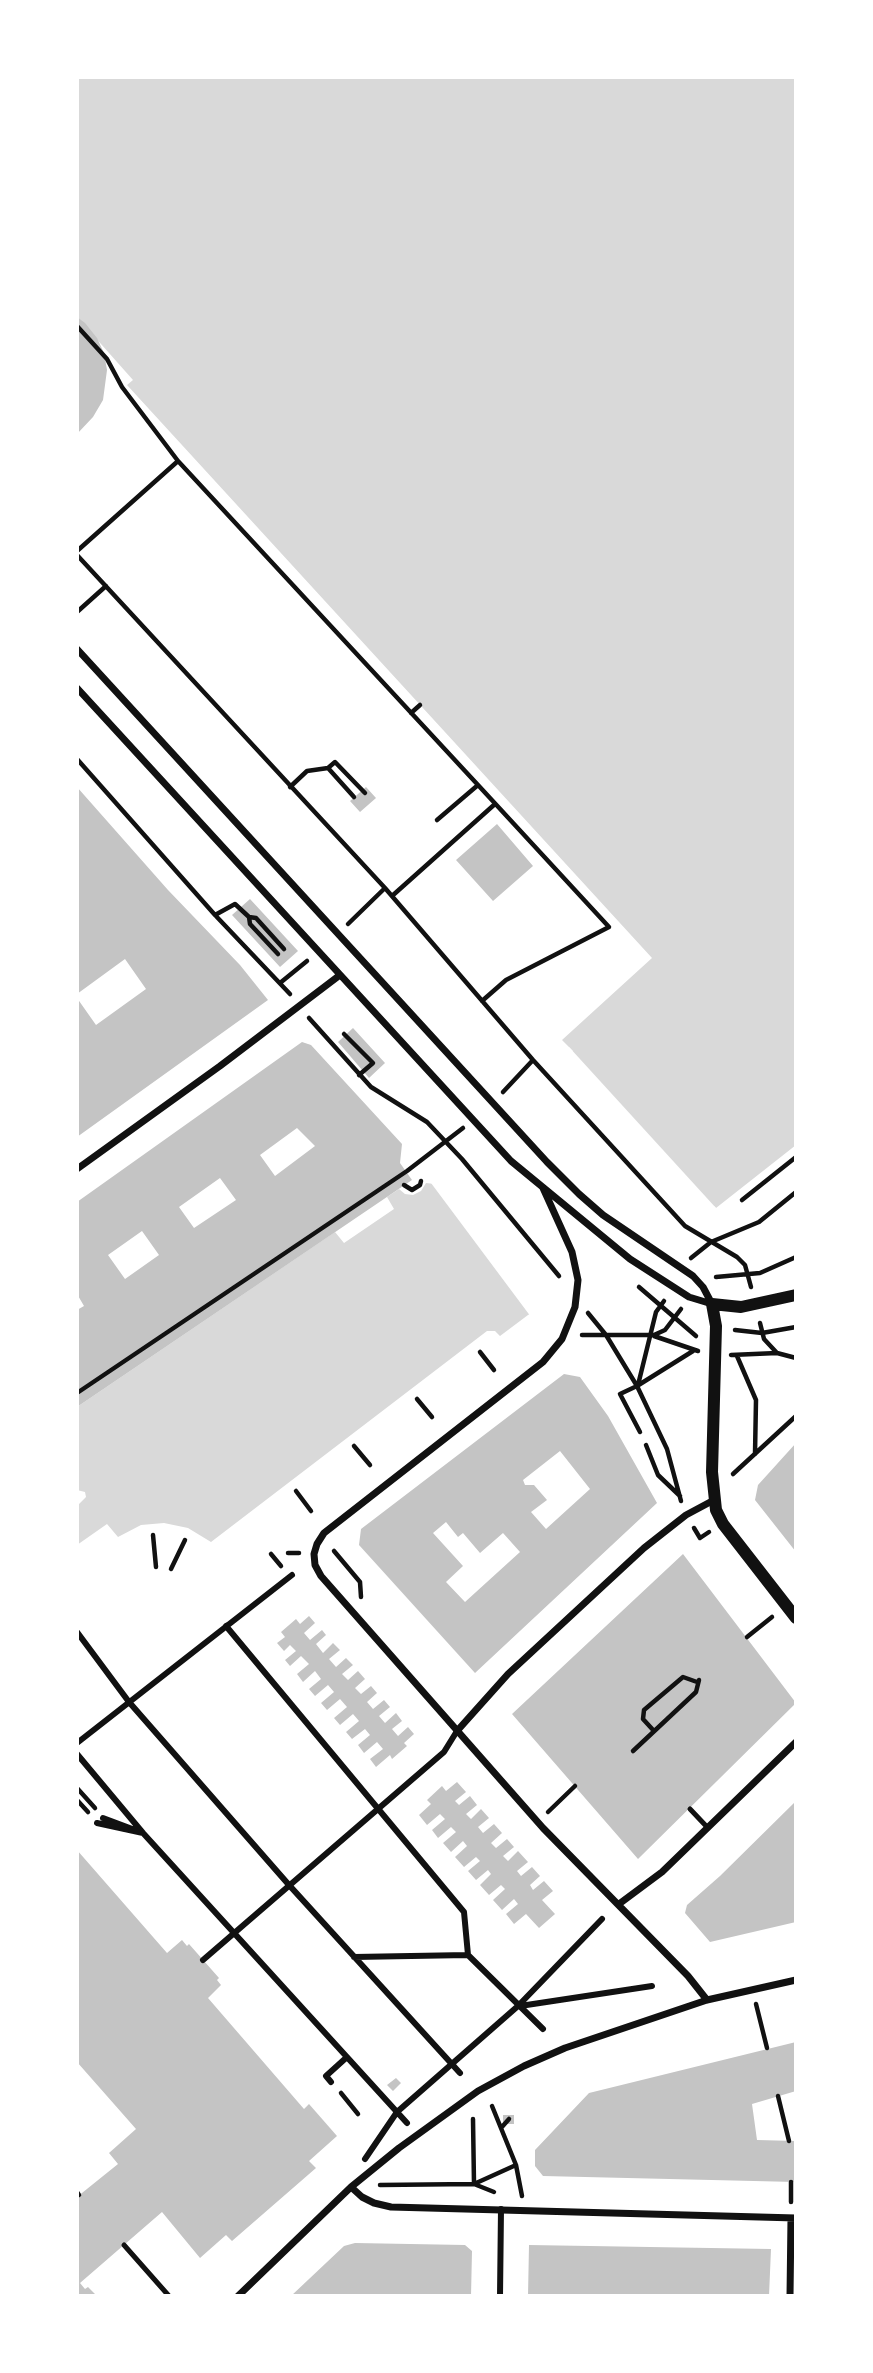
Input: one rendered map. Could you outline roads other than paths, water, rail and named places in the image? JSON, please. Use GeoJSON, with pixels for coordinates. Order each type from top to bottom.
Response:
{"type":"FeatureCollection","features":[{"type":"Feature","properties":{"kind":"street"},"geometry":{"type":"LineString","coordinates":[[77,649],[501,1114],[579,1194],[649,1248],[685,1269],[699,1283],[712,1304],[716,1326],[713,1500],[723,1524],[796,1618]]}},
{"type":"Feature","properties":{"kind":"street"},"geometry":{"type":"LineString","coordinates":[[77,688],[511,1161],[630,1259],[689,1297],[712,1304],[741,1307],[756,1305]]}},
{"type":"Feature","properties":{"kind":"street"},"geometry":{"type":"LineString","coordinates":[[77,1169],[340,975]]}},
{"type":"Feature","properties":{"kind":"street"},"geometry":{"type":"LineString","coordinates":[[542,1188],[572,1252],[578,1289],[576,1307],[569,1327],[543,1362],[324,1533],[317,1544],[314,1565],[538,1822],[688,1976],[707,2000]]}},
{"type":"Feature","properties":{"kind":"street"},"geometry":{"type":"LineString","coordinates":[[716,1326],[732,1311],[796,1295]]}},
{"type":"Feature","properties":{"kind":"street"},"geometry":{"type":"LineString","coordinates":[[203,1960],[444,1752],[457,1731],[517,1665],[644,1548],[686,1515],[713,1500]]}},
{"type":"Feature","properties":{"kind":"street"},"geometry":{"type":"LineString","coordinates":[[77,1743],[292,1574]]}},
{"type":"Feature","properties":{"kind":"street"},"geometry":{"type":"LineString","coordinates":[[226,1626],[464,1912],[468,1955],[543,2029]]}},
{"type":"Feature","properties":{"kind":"street"},"geometry":{"type":"LineString","coordinates":[[77,1632],[129,1702],[289,1885],[460,2073]]}},
{"type":"Feature","properties":{"kind":"street"},"geometry":{"type":"LineString","coordinates":[[619,1904],[662,1872],[796,1742]]}},
{"type":"Feature","properties":{"kind":"street"},"geometry":{"type":"LineString","coordinates":[[77,1754],[143,1833],[407,2123]]}},
{"type":"Feature","properties":{"kind":"street"},"geometry":{"type":"LineString","coordinates":[[100,1821],[143,1833]]}},
{"type":"Feature","properties":{"kind":"street"},"geometry":{"type":"LineString","coordinates":[[365,2159],[397,2112],[518,2006],[602,1919]]}},
{"type":"Feature","properties":{"kind":"street"},"geometry":{"type":"LineString","coordinates":[[354,1957],[468,1955]]}},
{"type":"Feature","properties":{"kind":"street"},"geometry":{"type":"LineString","coordinates":[[238,2296],[351,2186],[478,2091],[565,2048],[707,2000],[796,1980]]}},
{"type":"Feature","properties":{"kind":"street"},"geometry":{"type":"LineString","coordinates":[[518,2006],[652,1986]]}},
{"type":"Feature","properties":{"kind":"street"},"geometry":{"type":"LineString","coordinates":[[331,2082],[327,2076],[347,2056]]}},
{"type":"Feature","properties":{"kind":"street"},"geometry":{"type":"LineString","coordinates":[[351,2186],[362,2197],[391,2207],[794,2218],[790,2296]]}},
{"type":"Feature","properties":{"kind":"street"},"geometry":{"type":"LineString","coordinates":[[500,2296],[501,2209]]}},
{"type":"Feature","properties":{"kind":"lane"},"geometry":{"type":"LineString","coordinates":[[690,1809],[708,1828]]}},
{"type":"Feature","properties":{"kind":"lane"},"geometry":{"type":"LineString","coordinates":[[124,2245],[169,2296]]}}]}
